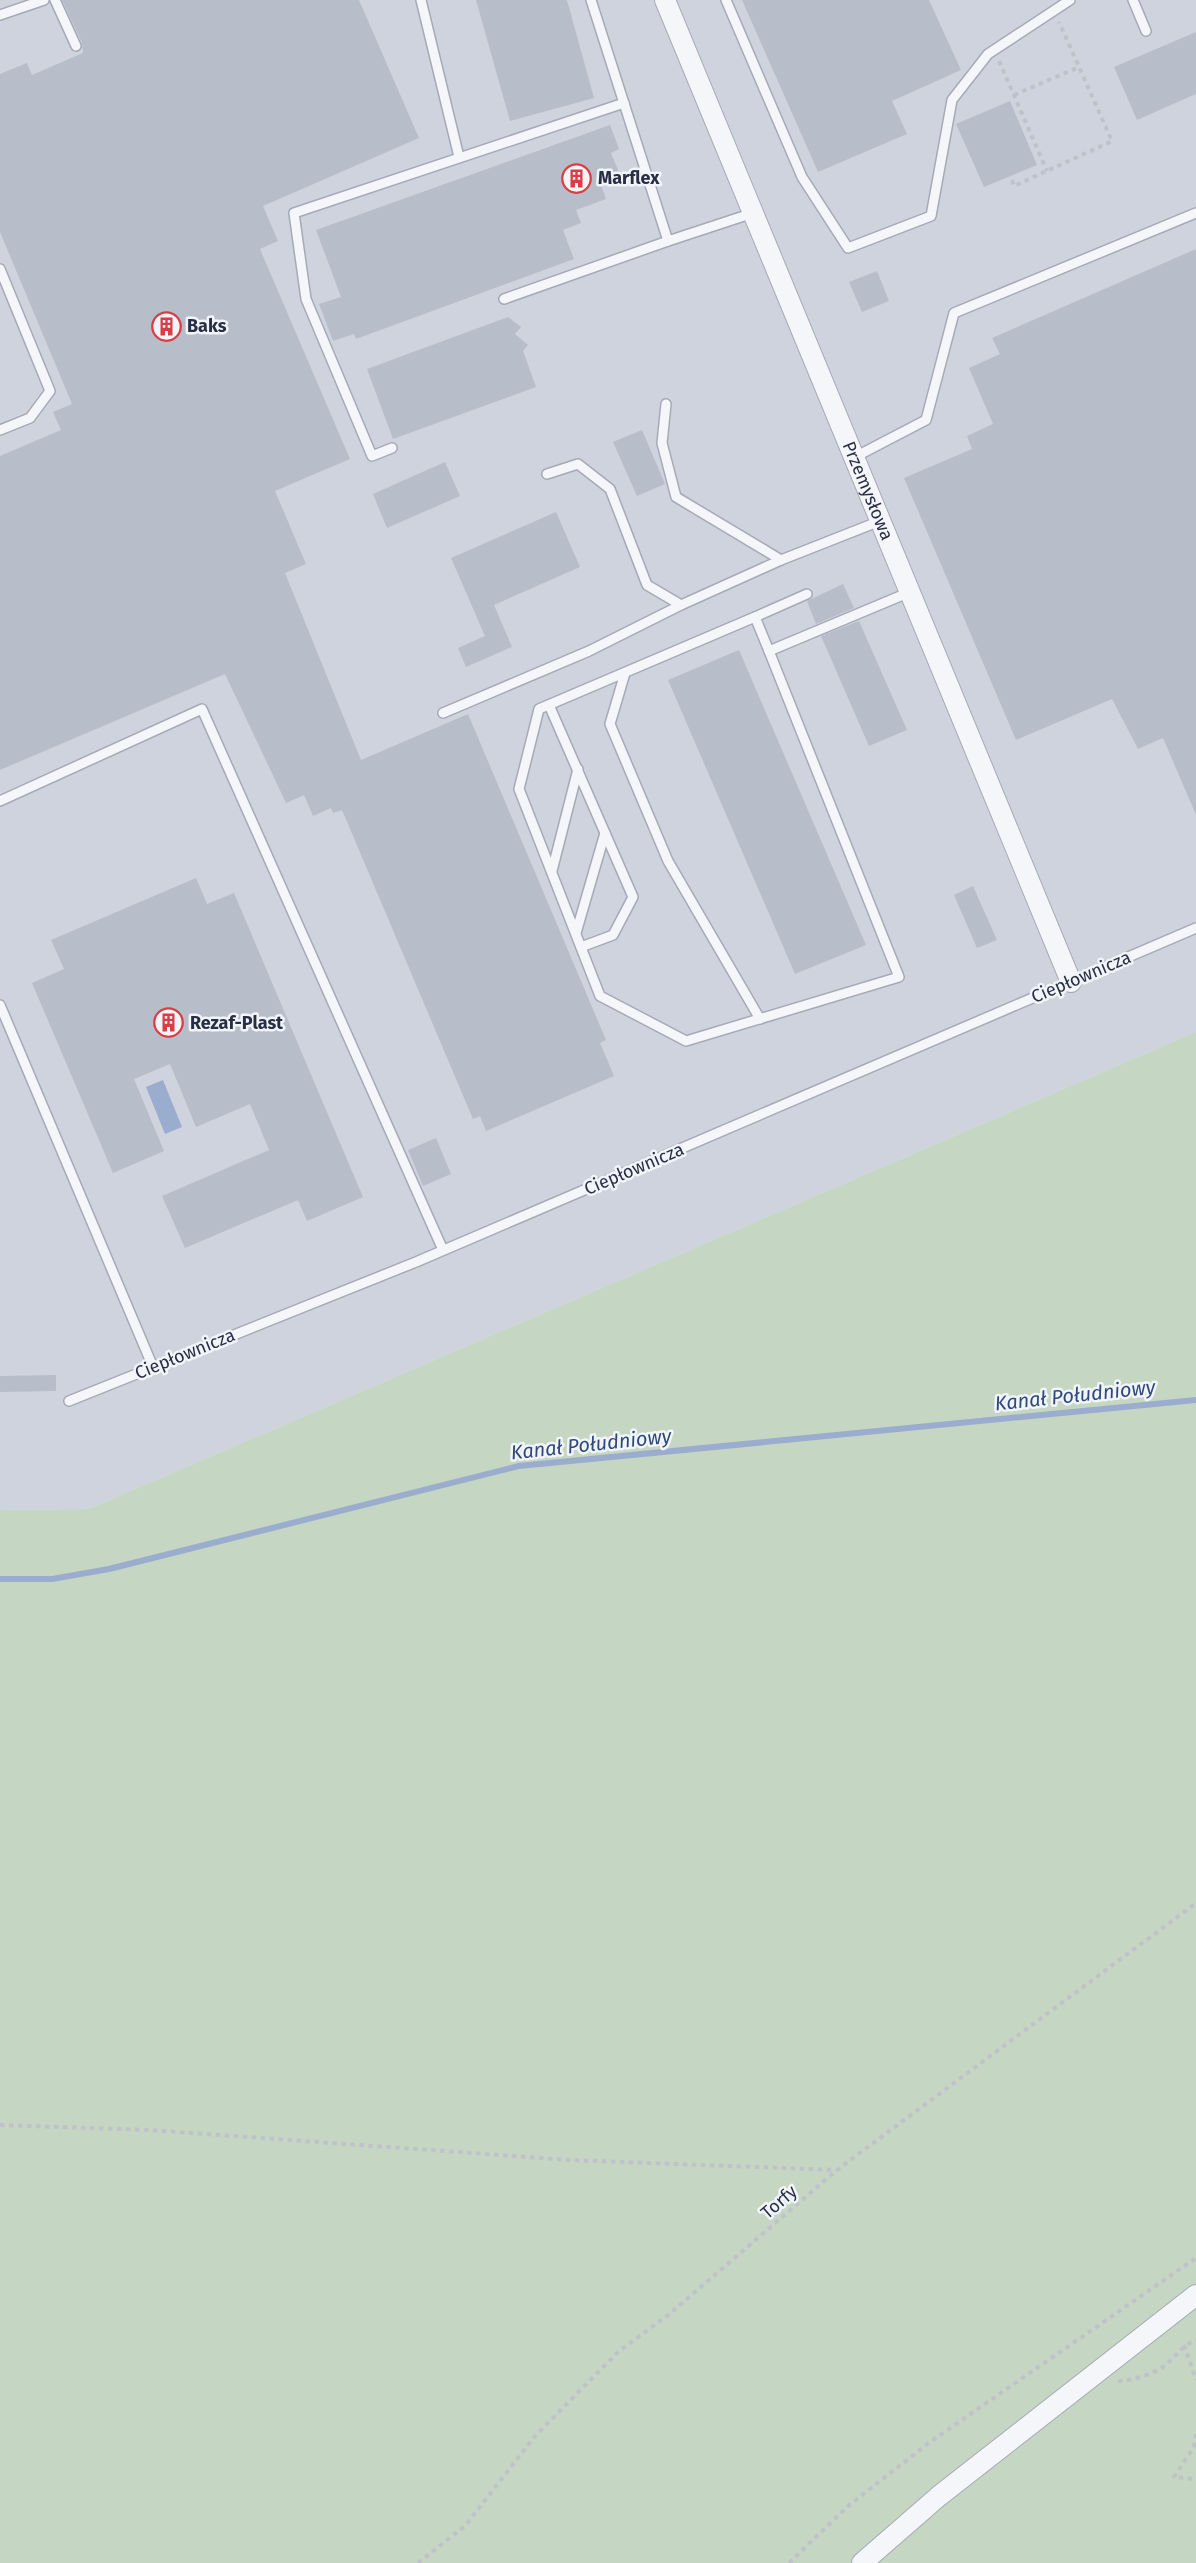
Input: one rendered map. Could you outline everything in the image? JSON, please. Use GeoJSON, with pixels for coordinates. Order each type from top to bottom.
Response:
{"type":"FeatureCollection","features":[{"type":"Feature","properties":{"kind":"street","name":"Przemysłowa"},"geometry":{"type":"LineString","coordinates":[[665,0],[1071,981]]}},
{"type":"Feature","properties":{"kind":"street"},"geometry":{"type":"LineString","coordinates":[[862,2563],[939,2496],[1196,2295]]}},
{"type":"Feature","properties":{"kind":"lane"},"geometry":{"type":"LineString","coordinates":[[0,15],[44,0]]}},
{"type":"Feature","properties":{"kind":"lane"},"geometry":{"type":"LineString","coordinates":[[55,0],[76,46]]}},
{"type":"Feature","properties":{"kind":"lane"},"geometry":{"type":"LineString","coordinates":[[421,0],[459,158]]}},
{"type":"Feature","properties":{"kind":"lane"},"geometry":{"type":"LineString","coordinates":[[591,0],[668,241]]}},
{"type":"Feature","properties":{"kind":"lane"},"geometry":{"type":"LineString","coordinates":[[726,0],[802,177],[848,248],[931,216],[952,100],[988,54],[1070,0]]}},
{"type":"Feature","properties":{"kind":"lane"},"geometry":{"type":"LineString","coordinates":[[1133,0],[1146,31]]}},
{"type":"Feature","properties":{"kind":"lane"},"geometry":{"type":"LineString","coordinates":[[392,448],[372,456],[306,299],[294,213],[624,103]]}},
{"type":"Feature","properties":{"kind":"lane"},"geometry":{"type":"LineString","coordinates":[[504,299],[753,213]]}},
{"type":"Feature","properties":{"kind":"lane"},"geometry":{"type":"LineString","coordinates":[[853,458],[926,420],[954,313],[1196,213]]}},
{"type":"Feature","properties":{"kind":"lane"},"geometry":{"type":"LineString","coordinates":[[0,269],[50,391],[30,418],[0,430]]}},
{"type":"Feature","properties":{"kind":"lane"},"geometry":{"type":"LineString","coordinates":[[666,404],[662,443],[676,497],[781,560]]}},
{"type":"Feature","properties":{"kind":"lane"},"geometry":{"type":"LineString","coordinates":[[547,474],[578,464],[610,489],[647,585],[681,605]]}},
{"type":"Feature","properties":{"kind":"lane"},"geometry":{"type":"LineString","coordinates":[[443,713],[589,651],[681,605],[781,560],[880,521]]}},
{"type":"Feature","properties":{"kind":"lane"},"geometry":{"type":"LineString","coordinates":[[769,651],[910,592]]}},
{"type":"Feature","properties":{"kind":"lane"},"geometry":{"type":"LineString","coordinates":[[755,616],[899,977],[686,1041],[600,996],[519,789],[539,710],[549,705],[625,673],[755,616],[807,594]]}},
{"type":"Feature","properties":{"kind":"lane"},"geometry":{"type":"LineString","coordinates":[[625,673],[610,724],[668,861],[760,1018]]}},
{"type":"Feature","properties":{"kind":"lane"},"geometry":{"type":"LineString","coordinates":[[549,705],[633,897],[613,935],[581,947]]}},
{"type":"Feature","properties":{"kind":"lane"},"geometry":{"type":"LineString","coordinates":[[0,801],[202,709],[443,1250]]}},
{"type":"Feature","properties":{"kind":"lane"},"geometry":{"type":"LineString","coordinates":[[552,872],[578,769]]}},
{"type":"Feature","properties":{"kind":"lane"},"geometry":{"type":"LineString","coordinates":[[576,933],[605,833]]}},
{"type":"Feature","properties":{"kind":"lane","name":"Ciepłownicza"},"geometry":{"type":"LineString","coordinates":[[69,1401],[443,1250],[1196,928]]}},
{"type":"Feature","properties":{"kind":"lane"},"geometry":{"type":"LineString","coordinates":[[0,1005],[153,1367]]}},
{"type":"Feature","properties":{"kind":"path"},"geometry":{"type":"LineString","coordinates":[[1012,180],[1014,186],[1112,141],[1054,10]]}},
{"type":"Feature","properties":{"kind":"path"},"geometry":{"type":"LineString","coordinates":[[994,49],[1047,171]]}},
{"type":"Feature","properties":{"kind":"path"},"geometry":{"type":"LineString","coordinates":[[1014,95],[1079,67]]}},
{"type":"Feature","properties":{"kind":"path","name":"Torfy"},"geometry":{"type":"LineString","coordinates":[[418,2563],[465,2526],[535,2436],[620,2351],[667,2316],[837,2170],[1196,1903]]}},
{"type":"Feature","properties":{"kind":"path"},"geometry":{"type":"LineString","coordinates":[[0,2125],[149,2130],[570,2160],[837,2170]]}},
{"type":"Feature","properties":{"kind":"path"},"geometry":{"type":"LineString","coordinates":[[789,2563],[848,2506],[930,2442],[1196,2258]]}},
{"type":"Feature","properties":{"kind":"path"},"geometry":{"type":"LineString","coordinates":[[1087,2380],[1125,2381],[1163,2367],[1184,2345],[1196,2340]]}},
{"type":"Feature","properties":{"kind":"path"},"geometry":{"type":"LineString","coordinates":[[1184,2345],[1196,2379]]}},
{"type":"Feature","properties":{"kind":"path"},"geometry":{"type":"LineString","coordinates":[[1196,2434],[1194,2447],[1174,2477],[1196,2478]]}},
{"type":"Feature","properties":{"kind":"shaded area"},"geometry":{"type":"Polygon","coordinates":[[[0,0],[1196,0],[1196,1032],[89,1509],[0,1510],[0,0]]]}},
{"type":"Feature","properties":{"kind":"green space"},"geometry":{"type":"Polygon","coordinates":[[[1196,1032],[1196,2563],[0,2563],[0,1510],[89,1509],[1196,1032]]]}},
{"type":"Feature","properties":{"kind":"water"},"geometry":{"type":"Polygon","coordinates":[[[163,1080],[182,1127],[165,1134],[146,1087],[163,1080]]]}},
{"type":"Feature","properties":{"kind":"building","name":"Baks"},"geometry":{"type":"Polygon","coordinates":[[[62,0],[359,0],[419,138],[263,206],[278,241],[260,249],[350,459],[275,491],[306,564],[285,573],[361,760],[468,714],[606,1040],[600,1043],[614,1076],[486,1131],[480,1116],[473,1119],[342,810],[333,813],[331,808],[313,816],[304,795],[286,803],[225,674],[0,770],[0,456],[61,430],[53,412],[72,404],[0,232],[0,74],[27,63],[32,75],[83,53],[82,43],[62,0]]]}},
{"type":"Feature","properties":{"kind":"building"},"geometry":{"type":"Polygon","coordinates":[[[476,0],[567,0],[594,98],[510,121],[476,0]]]}},
{"type":"Feature","properties":{"kind":"building"},"geometry":{"type":"Polygon","coordinates":[[[742,0],[929,0],[961,70],[892,101],[907,134],[818,172],[742,0]]]}},
{"type":"Feature","properties":{"kind":"building"},"geometry":{"type":"Polygon","coordinates":[[[1196,32],[1196,94],[1137,120],[1114,67],[1196,32]]]}},
{"type":"Feature","properties":{"kind":"building"},"geometry":{"type":"Polygon","coordinates":[[[1010,101],[1037,165],[984,187],[956,124],[1010,101]]]}},
{"type":"Feature","properties":{"kind":"building"},"geometry":{"type":"Polygon","coordinates":[[[610,125],[619,149],[611,153],[620,175],[600,182],[606,199],[576,210],[581,223],[563,230],[574,259],[356,339],[354,334],[333,341],[319,304],[341,297],[316,230],[610,125]]]}},
{"type":"Feature","properties":{"kind":"building"},"geometry":{"type":"Polygon","coordinates":[[[1196,249],[1196,815],[1163,738],[1138,749],[1112,699],[1016,740],[904,478],[972,449],[967,436],[993,424],[969,368],[1000,354],[992,338],[1196,249]]]}},
{"type":"Feature","properties":{"kind":"building"},"geometry":{"type":"Polygon","coordinates":[[[877,271],[889,301],[862,312],[849,282],[877,271]]]}},
{"type":"Feature","properties":{"kind":"building"},"geometry":{"type":"Polygon","coordinates":[[[508,317],[521,327],[515,334],[528,345],[523,351],[536,387],[393,439],[367,369],[508,317]]]}},
{"type":"Feature","properties":{"kind":"building"},"geometry":{"type":"Polygon","coordinates":[[[642,430],[665,484],[637,496],[613,442],[642,430]]]}},
{"type":"Feature","properties":{"kind":"building"},"geometry":{"type":"Polygon","coordinates":[[[445,462],[460,496],[387,528],[373,494],[445,462]]]}},
{"type":"Feature","properties":{"kind":"building"},"geometry":{"type":"Polygon","coordinates":[[[556,512],[580,567],[494,605],[512,647],[466,667],[458,648],[485,636],[451,558],[556,512]]]}},
{"type":"Feature","properties":{"kind":"building"},"geometry":{"type":"Polygon","coordinates":[[[843,584],[854,608],[816,624],[807,601],[843,584]]]}},
{"type":"Feature","properties":{"kind":"building"},"geometry":{"type":"Polygon","coordinates":[[[859,621],[907,730],[869,746],[821,636],[859,621]]]}},
{"type":"Feature","properties":{"kind":"building"},"geometry":{"type":"Polygon","coordinates":[[[739,650],[866,945],[795,974],[668,680],[739,650]]]}},
{"type":"Feature","properties":{"kind":"building","name":"Rezaf-Plast"},"geometry":{"type":"Polygon","coordinates":[[[196,878],[207,904],[234,893],[363,1197],[307,1221],[298,1200],[185,1248],[162,1196],[269,1150],[250,1104],[196,1127],[170,1064],[134,1079],[164,1151],[113,1173],[32,983],[64,969],[51,940],[196,878]]]}},
{"type":"Feature","properties":{"kind":"building"},"geometry":{"type":"Polygon","coordinates":[[[973,886],[997,940],[977,948],[954,895],[973,886]]]}},
{"type":"Feature","properties":{"kind":"building"},"geometry":{"type":"Polygon","coordinates":[[[436,1138],[451,1174],[423,1186],[408,1150],[436,1138]]]}},
{"type":"Feature","properties":{"kind":"building"},"geometry":{"type":"Polygon","coordinates":[[[56,1375],[56,1391],[0,1392],[0,1376],[56,1375]]]}},
{"type":"Feature","properties":{"kind":"waterway","name":"Kanał Południowy"},"geometry":{"type":"LineString","coordinates":[[0,1579],[52,1579],[109,1569],[519,1466],[1196,1400]]}},
{"type":"Feature","properties":{"kind":"place","name":"Marflex"},"geometry":{"type":"Point","coordinates":[577,178]}},
{"type":"Feature","properties":{"kind":"place","name":"Baks"},"geometry":{"type":"Point","coordinates":[166,326]}},
{"type":"Feature","properties":{"kind":"place","name":"Rezaf-Plast"},"geometry":{"type":"Point","coordinates":[169,1023]}}]}
